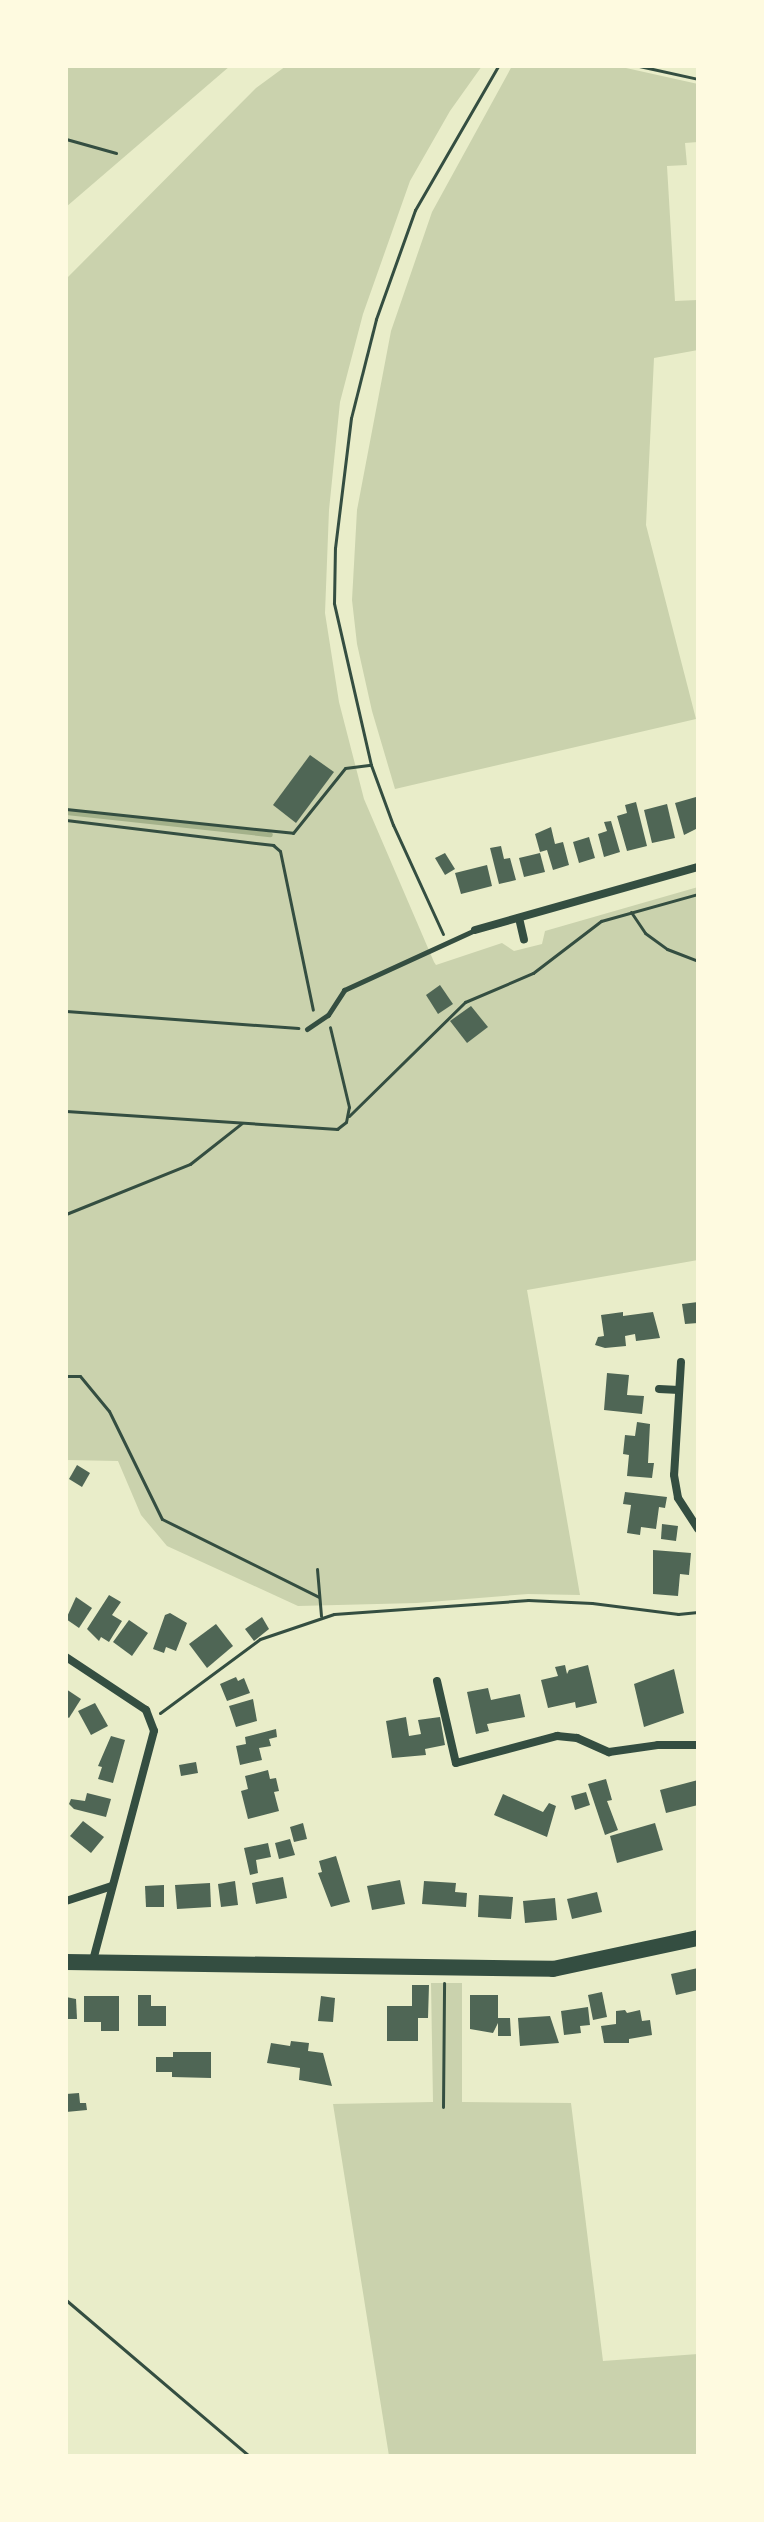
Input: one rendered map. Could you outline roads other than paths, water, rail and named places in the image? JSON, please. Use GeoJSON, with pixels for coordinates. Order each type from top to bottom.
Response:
{"type":"FeatureCollection","features":[{"type":"Feature","properties":{"kind":"main road"},"geometry":{"type":"LineString","coordinates":[[66,1962],[553,1969],[698,1938]]}},
{"type":"Feature","properties":{"kind":"street"},"geometry":{"type":"LineString","coordinates":[[475,930],[698,867]]}},
{"type":"Feature","properties":{"kind":"street"},"geometry":{"type":"LineString","coordinates":[[519,918],[524,939]]}},
{"type":"Feature","properties":{"kind":"street"},"geometry":{"type":"LineString","coordinates":[[681,1362],[674,1475],[678,1498],[698,1529]]}},
{"type":"Feature","properties":{"kind":"street"},"geometry":{"type":"LineString","coordinates":[[659,1389],[679,1390]]}},
{"type":"Feature","properties":{"kind":"street"},"geometry":{"type":"LineString","coordinates":[[66,1657],[146,1710],[154,1731],[151,1752],[93,1961]]}},
{"type":"Feature","properties":{"kind":"street"},"geometry":{"type":"LineString","coordinates":[[437,1681],[456,1763],[557,1736],[577,1738],[609,1752],[658,1745],[698,1745]]}},
{"type":"Feature","properties":{"kind":"street"},"geometry":{"type":"LineString","coordinates":[[66,1901],[112,1886]]}},
{"type":"Feature","properties":{"kind":"lane"},"geometry":{"type":"LineString","coordinates":[[307,1029],[316,1026],[328,1015],[344,990],[475,930]]}},
{"type":"Feature","properties":{"kind":"waterway"},"geometry":{"type":"LineString","coordinates":[[66,812],[270,834]]}}]}
